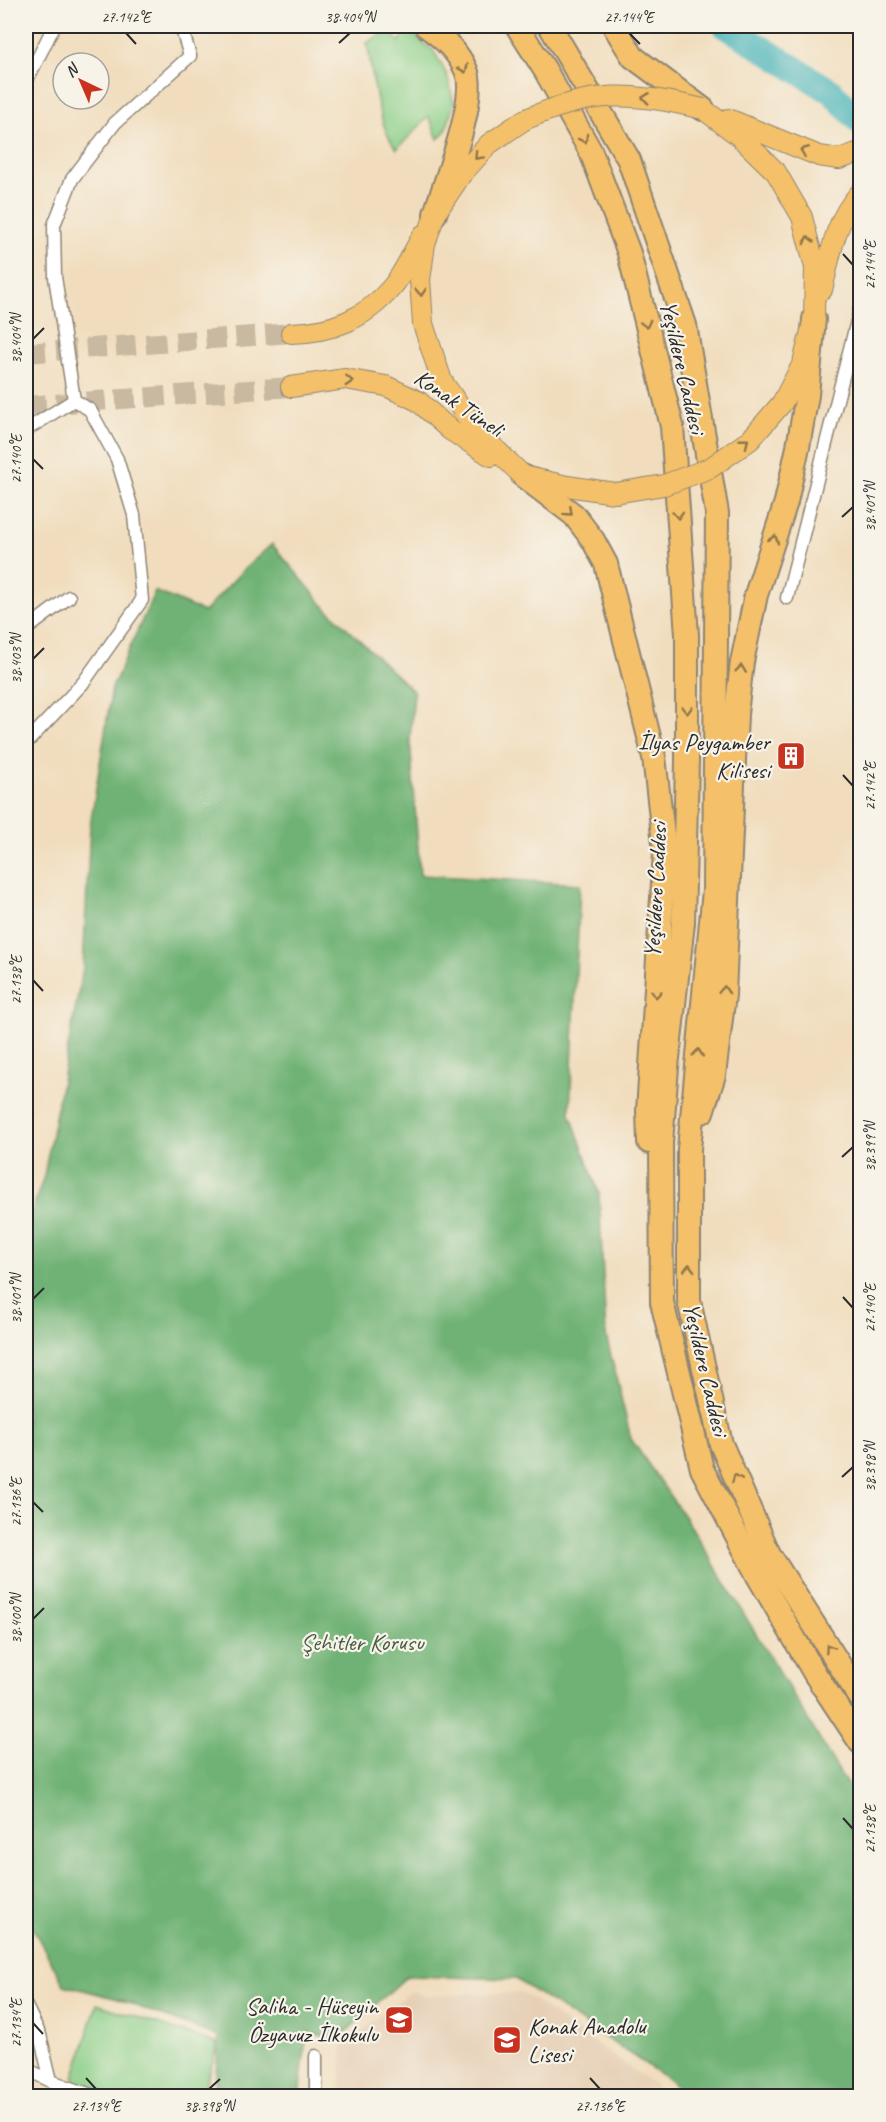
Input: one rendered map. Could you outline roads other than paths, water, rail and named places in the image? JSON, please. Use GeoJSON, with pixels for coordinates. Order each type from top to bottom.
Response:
{"type":"FeatureCollection","features":[{"type":"Feature","properties":{"kind":"highway"},"geometry":{"type":"LineString","coordinates":[[426,26],[454,51],[468,72],[468,100],[462,129],[435,214]]}},
{"type":"Feature","properties":{"kind":"highway","name":"Yeşildere Caddesi"},"geometry":{"type":"LineString","coordinates":[[517,26],[545,70],[591,152],[628,253],[672,426],[687,635],[687,762],[683,923],[661,1143],[662,1302],[702,1469],[758,1576],[809,1664],[861,1742]]}},
{"type":"Feature","properties":{"kind":"highway","name":"Yeşildere Caddesi"},"geometry":{"type":"LineString","coordinates":[[550,26],[629,160],[685,325],[717,513],[714,890],[689,1149],[689,1301],[721,1444],[769,1554],[861,1697]]}},
{"type":"Feature","properties":{"kind":"highway"},"geometry":{"type":"LineString","coordinates":[[614,26],[633,57],[703,109]]}},
{"type":"Feature","properties":{"kind":"highway"},"geometry":{"type":"LineString","coordinates":[[689,1149],[714,1075],[724,995],[736,714],[742,662],[756,595],[786,502],[798,447],[807,395],[814,319]]}},
{"type":"Feature","properties":{"kind":"highway"},"geometry":{"type":"LineString","coordinates":[[523,476],[574,515],[593,540],[606,564],[654,757],[665,852],[648,1111],[650,1166],[662,1302]]}},
{"type":"Feature","properties":{"kind":"main road"},"geometry":{"type":"LineString","coordinates":[[291,333],[311,333],[330,329],[363,314],[393,286],[461,175],[489,144],[524,120],[556,106],[591,97],[626,95],[661,99],[703,109],[819,156],[839,159],[861,152]]}},
{"type":"Feature","properties":{"kind":"main road"},"geometry":{"type":"LineString","coordinates":[[703,109],[739,136],[776,172],[802,217],[815,267],[814,319]]}},
{"type":"Feature","properties":{"kind":"main road"},"geometry":{"type":"LineString","coordinates":[[435,214],[425,244],[420,280],[423,324],[442,381],[476,430],[523,476],[567,486],[615,493],[664,485],[710,468],[750,440],[782,403],[803,363],[839,222],[861,193]]}},
{"type":"Feature","properties":{"kind":"main road","name":"Konak Tüneli"},"geometry":{"type":"LineString","coordinates":[[291,387],[345,380],[386,386],[418,401],[450,430],[523,476]]}},
{"type":"Feature","properties":{"kind":"street"},"geometry":{"type":"LineString","coordinates":[[26,82],[54,26]]}},
{"type":"Feature","properties":{"kind":"street"},"geometry":{"type":"LineString","coordinates":[[26,741],[83,683],[142,600],[134,515],[117,459],[90,410],[74,400],[55,277],[54,225],[72,179],[115,123],[190,56],[181,26]]}},
{"type":"Feature","properties":{"kind":"street"},"geometry":{"type":"LineString","coordinates":[[788,598],[861,309]]}},
{"type":"Feature","properties":{"kind":"street"},"geometry":{"type":"LineString","coordinates":[[26,430],[74,400]]}},
{"type":"Feature","properties":{"kind":"street"},"geometry":{"type":"LineString","coordinates":[[26,626],[32,625],[69,597]]}},
{"type":"Feature","properties":{"kind":"street"},"geometry":{"type":"LineString","coordinates":[[26,2006],[40,2035],[51,2081]]}},
{"type":"Feature","properties":{"kind":"street"},"geometry":{"type":"LineString","coordinates":[[316,2056],[316,2097]]}},
{"type":"Feature","properties":{"kind":"street"},"geometry":{"type":"LineString","coordinates":[[26,2069],[94,2097]]}},
{"type":"Feature","properties":{"kind":"waterway"},"geometry":{"type":"LineString","coordinates":[[726,26],[832,92],[860,122]]}},
{"type":"Feature","properties":{"kind":"tunnel"},"geometry":{"type":"LineString","coordinates":[[26,353],[291,333]]}},
{"type":"Feature","properties":{"kind":"tunnel"},"geometry":{"type":"LineString","coordinates":[[26,406],[291,387]]}},
{"type":"Feature","properties":{"kind":"place","name":"İlyas Peygamber Kilisesi"},"geometry":{"type":"Point","coordinates":[791,756]}},
{"type":"Feature","properties":{"kind":"place","name":"Saliha - Hüseyin Özyavuz İlkokulu"},"geometry":{"type":"Point","coordinates":[399,2020]}},
{"type":"Feature","properties":{"kind":"place","name":"Konak Anadolu Lisesi"},"geometry":{"type":"Point","coordinates":[507,2040]}},
{"type":"Feature","properties":{"kind":"park label","name":"Şehitler Korusu"},"geometry":{"type":"Point","coordinates":[362,1642]}}]}
